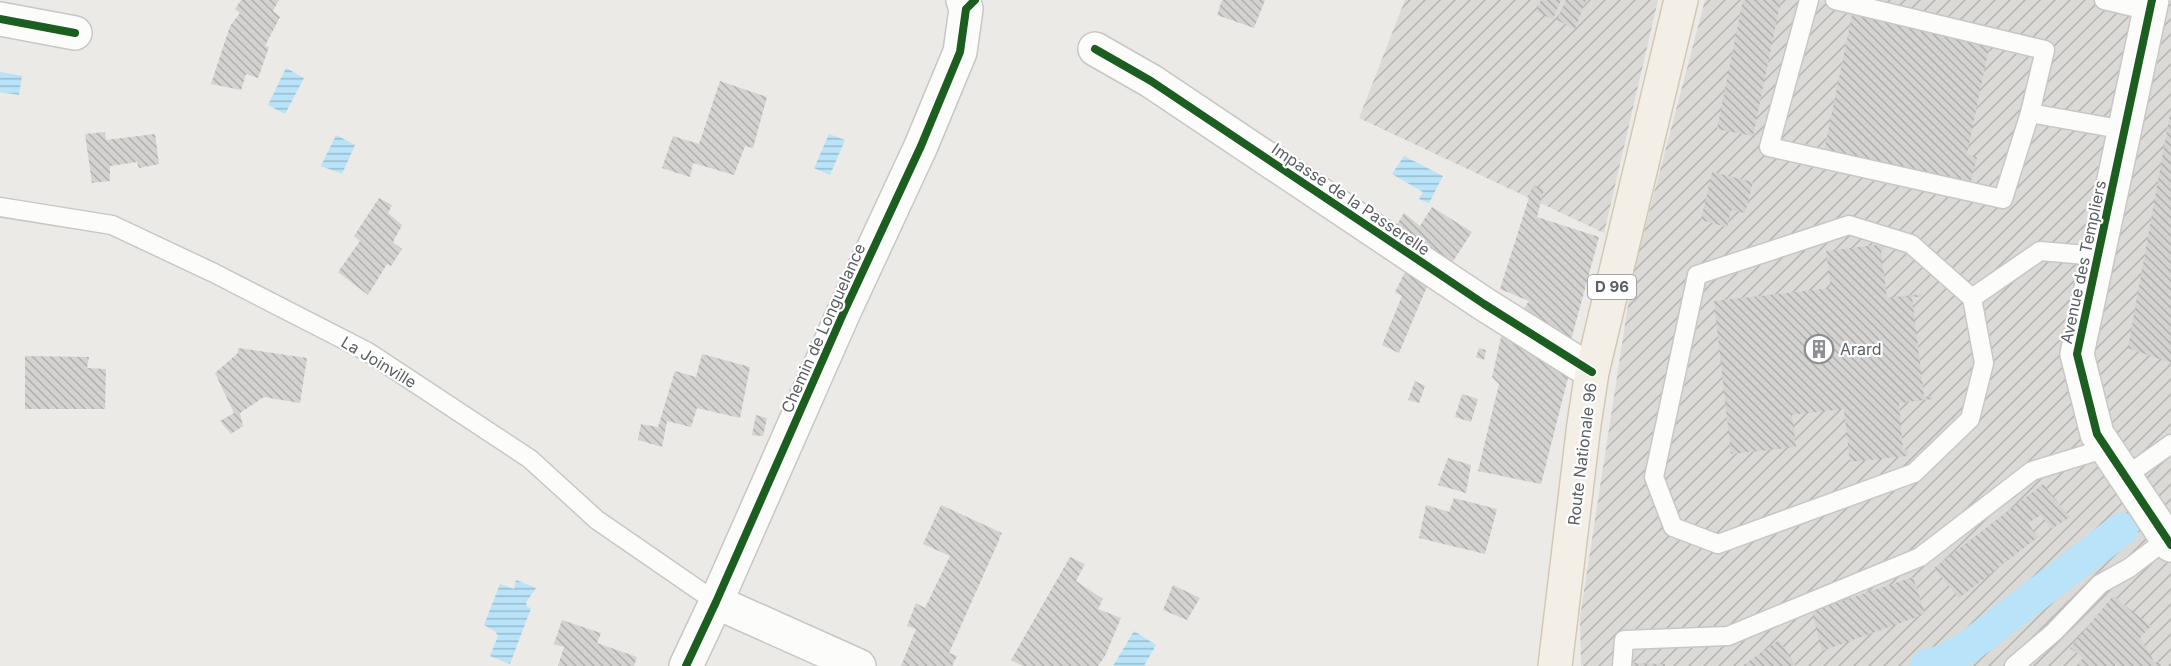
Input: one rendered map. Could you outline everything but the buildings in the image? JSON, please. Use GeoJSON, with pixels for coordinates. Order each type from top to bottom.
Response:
{"type":"FeatureCollection","features":[{"type":"Feature","properties":{"kind":"main road","name":"Route Nationale 96"},"geometry":{"type":"LineString","coordinates":[[1556,666],[1592,372],[1681,0]]}},
{"type":"Feature","properties":{"kind":"street","name":"Chemin de Longuelance"},"geometry":{"type":"LineString","coordinates":[[686,666],[843,314],[921,146],[960,52],[968,3]]}},
{"type":"Feature","properties":{"kind":"street","name":"Avenue des Templiers"},"geometry":{"type":"LineString","coordinates":[[2151,5],[2077,354],[2097,434],[2169,542]]}},
{"type":"Feature","properties":{"kind":"street"},"geometry":{"type":"LineString","coordinates":[[0,19],[75,33]]}},
{"type":"Feature","properties":{"kind":"street","name":"Impasse de la Passerelle"},"geometry":{"type":"LineString","coordinates":[[1095,49],[1151,81],[1484,304],[1592,372]]}},
{"type":"Feature","properties":{"kind":"street"},"geometry":{"type":"LineString","coordinates":[[716,602],[848,661]]}},
{"type":"Feature","properties":{"kind":"lane"},"geometry":{"type":"LineString","coordinates":[[1809,0],[1769,147],[2003,199],[2030,114],[2045,50],[1835,0]]}},
{"type":"Feature","properties":{"kind":"lane"},"geometry":{"type":"LineString","coordinates":[[2104,0],[2151,5]]}},
{"type":"Feature","properties":{"kind":"lane"},"geometry":{"type":"LineString","coordinates":[[2030,114],[2125,130]]}},
{"type":"Feature","properties":{"kind":"lane","name":"La Joinville"},"geometry":{"type":"LineString","coordinates":[[0,207],[112,225],[214,273],[368,352],[530,459],[597,520],[716,602]]}},
{"type":"Feature","properties":{"kind":"lane"},"geometry":{"type":"LineString","coordinates":[[1849,225],[1911,244],[1972,298],[1984,363],[1970,419],[1914,473],[1718,544],[1673,527],[1654,477],[1696,274],[1849,225]]}},
{"type":"Feature","properties":{"kind":"lane"},"geometry":{"type":"LineString","coordinates":[[1972,298],[2040,251],[2098,256]]}},
{"type":"Feature","properties":{"kind":"lane"},"geometry":{"type":"LineString","coordinates":[[2126,476],[2171,444]]}},
{"type":"Feature","properties":{"kind":"lane"},"geometry":{"type":"LineString","coordinates":[[1622,666],[1624,640],[1728,636],[1920,557],[2032,471],[2107,448]]}},
{"type":"Feature","properties":{"kind":"lane"},"geometry":{"type":"LineString","coordinates":[[2014,666],[2054,632],[2100,584],[2169,542]]}},
{"type":"Feature","properties":{"kind":"shaded area"},"geometry":{"type":"Polygon","coordinates":[[[1405,0],[1658,0],[1604,233],[1359,118],[1405,0]]]}},
{"type":"Feature","properties":{"kind":"shaded area"},"geometry":{"type":"Polygon","coordinates":[[[1705,0],[2171,0],[2171,666],[1581,666],[1580,617],[1633,273],[1705,0]]]}},
{"type":"Feature","properties":{"kind":"water"},"geometry":{"type":"Polygon","coordinates":[[[286,68],[304,78],[285,114],[268,105],[286,68]]]}},
{"type":"Feature","properties":{"kind":"water"},"geometry":{"type":"Polygon","coordinates":[[[0,72],[22,76],[19,95],[0,92],[0,72]]]}},
{"type":"Feature","properties":{"kind":"water"},"geometry":{"type":"Polygon","coordinates":[[[829,134],[845,140],[830,175],[814,168],[829,134]]]}},
{"type":"Feature","properties":{"kind":"water"},"geometry":{"type":"Polygon","coordinates":[[[336,135],[355,145],[342,174],[321,166],[336,135]]]}},
{"type":"Feature","properties":{"kind":"water"},"geometry":{"type":"Polygon","coordinates":[[[1404,156],[1443,176],[1429,203],[1419,199],[1423,192],[1392,174],[1404,156]]]}},
{"type":"Feature","properties":{"kind":"water"},"geometry":{"type":"Polygon","coordinates":[[[516,580],[536,588],[526,602],[527,607],[531,608],[510,664],[490,656],[498,636],[495,631],[484,625],[500,584],[514,589],[516,580]]]}},
{"type":"Feature","properties":{"kind":"water"},"geometry":{"type":"Polygon","coordinates":[[[1134,631],[1156,645],[1144,666],[1113,666],[1134,631]]]}},
{"type":"Feature","properties":{"kind":"waterway"},"geometry":{"type":"LineString","coordinates":[[1926,666],[1943,661],[1968,647],[2122,529]]}},
{"type":"Feature","properties":{"kind":"cycle path"},"geometry":{"type":"LineString","coordinates":[[686,666],[843,314],[921,146],[960,52],[966,9],[975,0]]}},
{"type":"Feature","properties":{"kind":"cycle path"},"geometry":{"type":"LineString","coordinates":[[2152,0],[2077,354],[2097,434],[2171,545]]}},
{"type":"Feature","properties":{"kind":"cycle path"},"geometry":{"type":"LineString","coordinates":[[0,19],[75,33]]}},
{"type":"Feature","properties":{"kind":"cycle path"},"geometry":{"type":"LineString","coordinates":[[1095,49],[1151,81],[1484,304],[1592,372]]}},
{"type":"Feature","properties":{"kind":"place","name":"Arard"},"geometry":{"type":"Point","coordinates":[1819,349]}}]}
